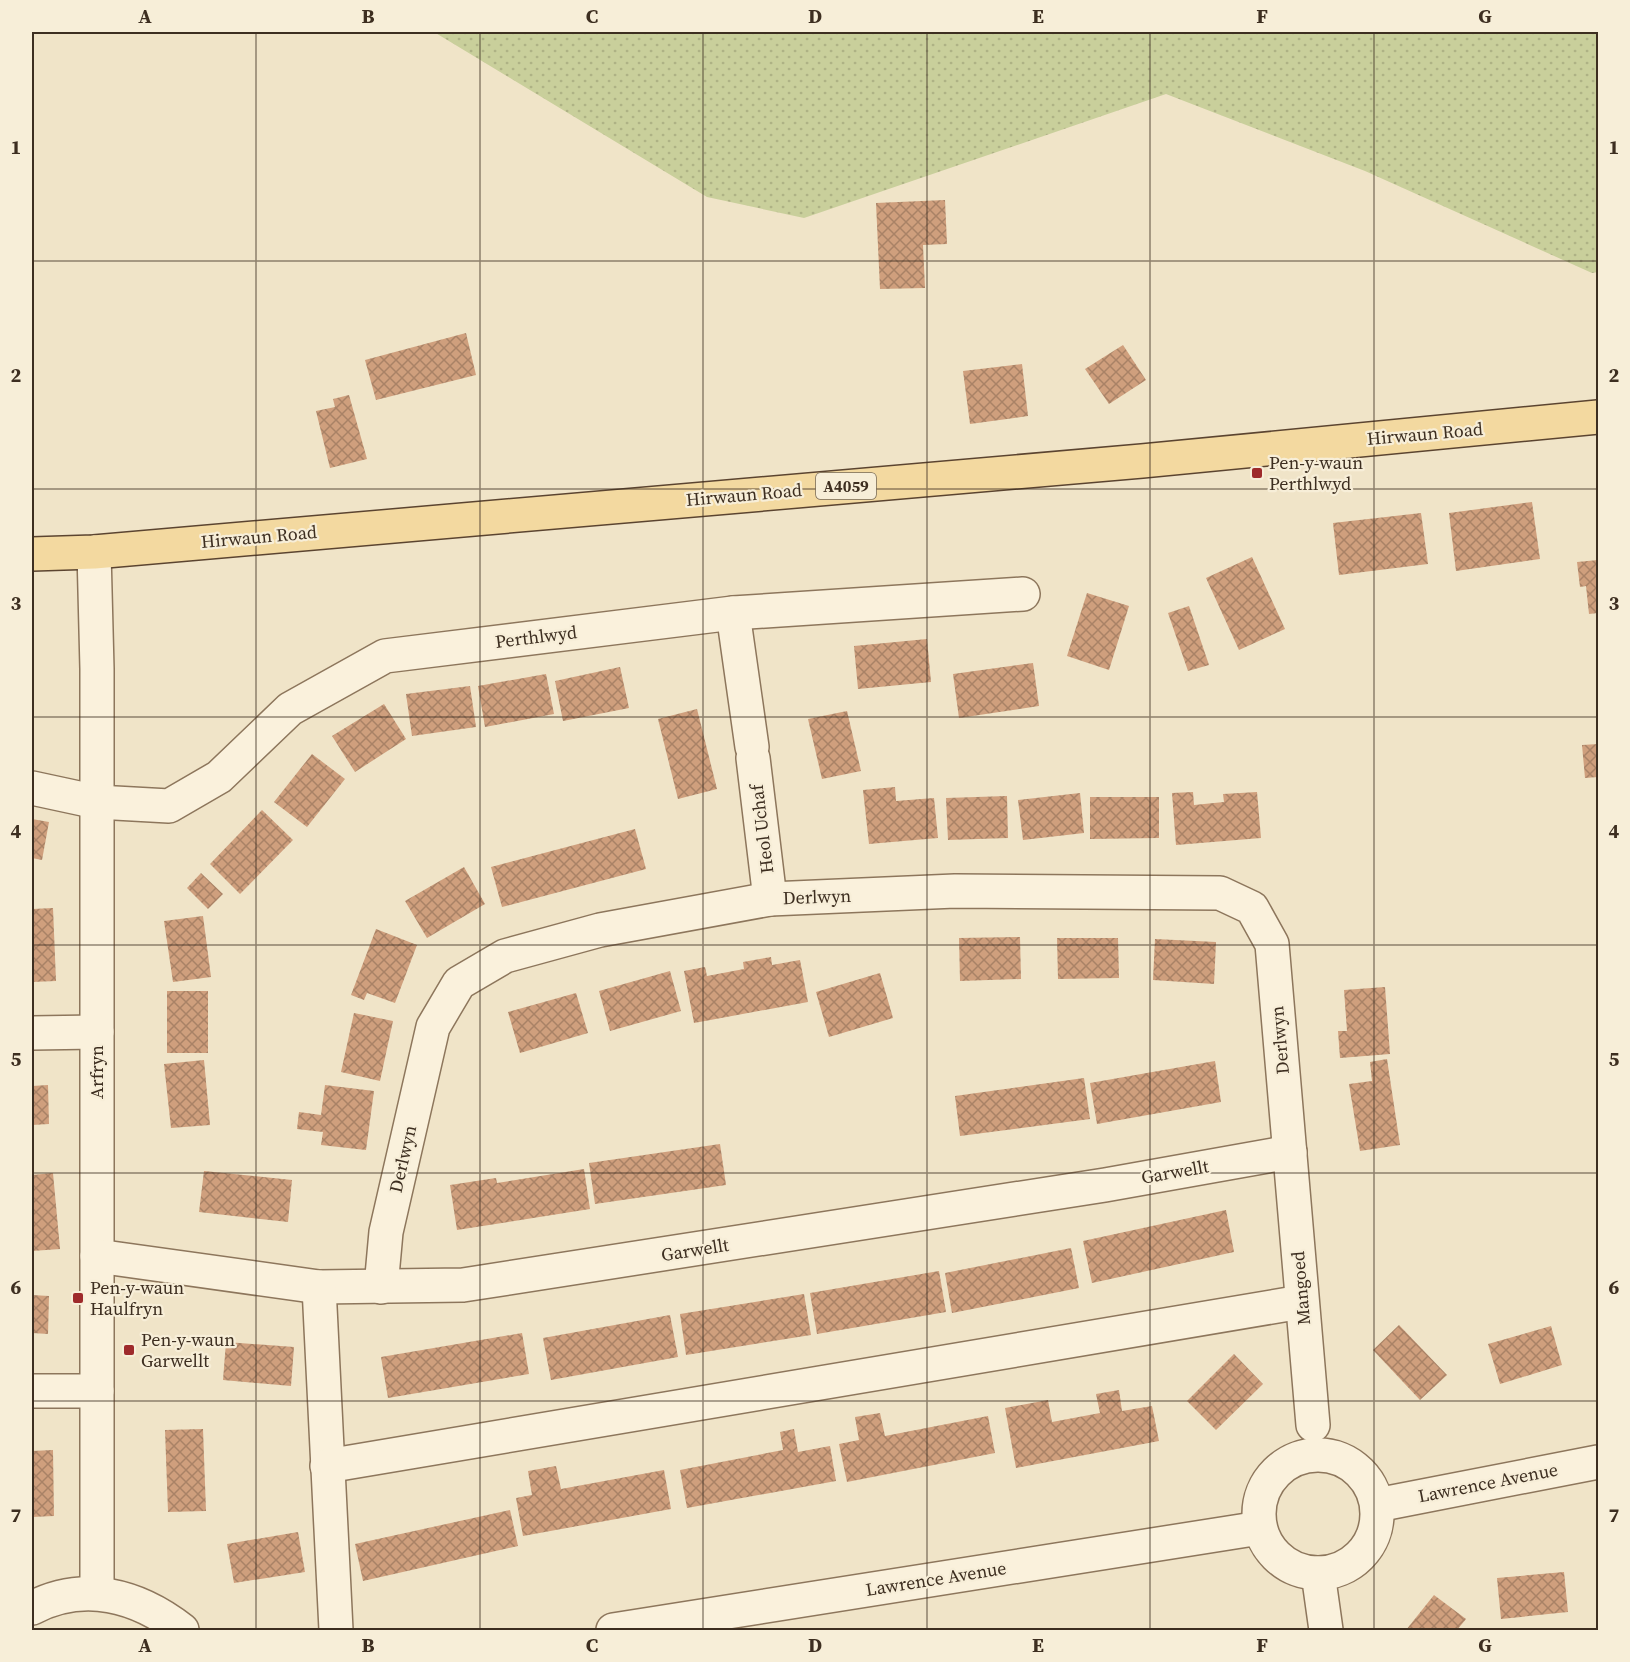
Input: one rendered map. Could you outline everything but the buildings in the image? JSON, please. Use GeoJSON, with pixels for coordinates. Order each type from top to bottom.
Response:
{"type":"FeatureCollection","features":[{"type":"Feature","properties":{"kind":"main road","name":"Hirwaun Road"},"geometry":{"type":"LineString","coordinates":[[32,554],[94,552],[1142,461],[1599,417]]}},
{"type":"Feature","properties":{"kind":"street","name":"Arfryn"},"geometry":{"type":"LineString","coordinates":[[94,552],[97,802],[97,1593]]}},
{"type":"Feature","properties":{"kind":"street","name":"Perthlwyd"},"geometry":{"type":"LineString","coordinates":[[32,788],[97,802],[169,806],[219,777],[290,709],[385,656],[733,614],[1023,594]]}},
{"type":"Feature","properties":{"kind":"street","name":"Heol Uchaf"},"geometry":{"type":"LineString","coordinates":[[733,614],[753,753],[770,899]]}},
{"type":"Feature","properties":{"kind":"street","name":"Derlwyn"},"geometry":{"type":"LineString","coordinates":[[381,1287],[386,1232],[433,1027],[459,983],[505,956],[600,930],[770,899],[955,891],[1220,894],[1252,908],[1272,944],[1290,1152]]}},
{"type":"Feature","properties":{"kind":"street"},"geometry":{"type":"LineString","coordinates":[[32,1033],[97,1032]]}},
{"type":"Feature","properties":{"kind":"street","name":"Garwellt"},"geometry":{"type":"LineString","coordinates":[[97,1256],[319,1287],[463,1285],[1081,1189],[1290,1152]]}},
{"type":"Feature","properties":{"kind":"street","name":"Mangoed"},"geometry":{"type":"LineString","coordinates":[[1290,1152],[1313,1425]]}},
{"type":"Feature","properties":{"kind":"street"},"geometry":{"type":"LineString","coordinates":[[319,1287],[336,1630]]}},
{"type":"Feature","properties":{"kind":"street"},"geometry":{"type":"LineString","coordinates":[[327,1466],[1301,1302]]}},
{"type":"Feature","properties":{"kind":"street"},"geometry":{"type":"LineString","coordinates":[[32,1391],[97,1391]]}},
{"type":"Feature","properties":{"kind":"street"},"geometry":{"type":"LineString","coordinates":[[1308,1455],[1327,1455],[1345,1461],[1360,1472],[1371,1487],[1377,1505],[1377,1525],[1369,1544],[1356,1560],[1338,1570],[1318,1573],[1298,1570],[1281,1561],[1268,1546],[1260,1528],[1259,1508],[1264,1489],[1275,1473],[1290,1461],[1308,1455]]}},
{"type":"Feature","properties":{"kind":"street","name":"Lawrence Avenue"},"geometry":{"type":"LineString","coordinates":[[1377,1505],[1599,1462]]}},
{"type":"Feature","properties":{"kind":"street","name":"Lawrence Avenue"},"geometry":{"type":"LineString","coordinates":[[613,1630],[1260,1528]]}},
{"type":"Feature","properties":{"kind":"street"},"geometry":{"type":"LineString","coordinates":[[1318,1573],[1326,1630]]}},
{"type":"Feature","properties":{"kind":"street"},"geometry":{"type":"LineString","coordinates":[[32,1608],[51,1599],[97,1593],[142,1604],[182,1630]]}},
{"type":"Feature","properties":{"kind":"green space"},"geometry":{"type":"Polygon","coordinates":[[[434,32],[1598,32],[1598,272],[1592,273],[1365,171],[1166,94],[804,218],[707,197],[434,32]]]}},
{"type":"Feature","properties":{"kind":"place","name":"Pen-y-waun Perthlwyd"},"geometry":{"type":"Point","coordinates":[1257,473]}},
{"type":"Feature","properties":{"kind":"place","name":"Pen-y-waun Haulfryn"},"geometry":{"type":"Point","coordinates":[78,1298]}},
{"type":"Feature","properties":{"kind":"place","name":"Pen-y-waun Garwellt"},"geometry":{"type":"Point","coordinates":[129,1350]}}]}
